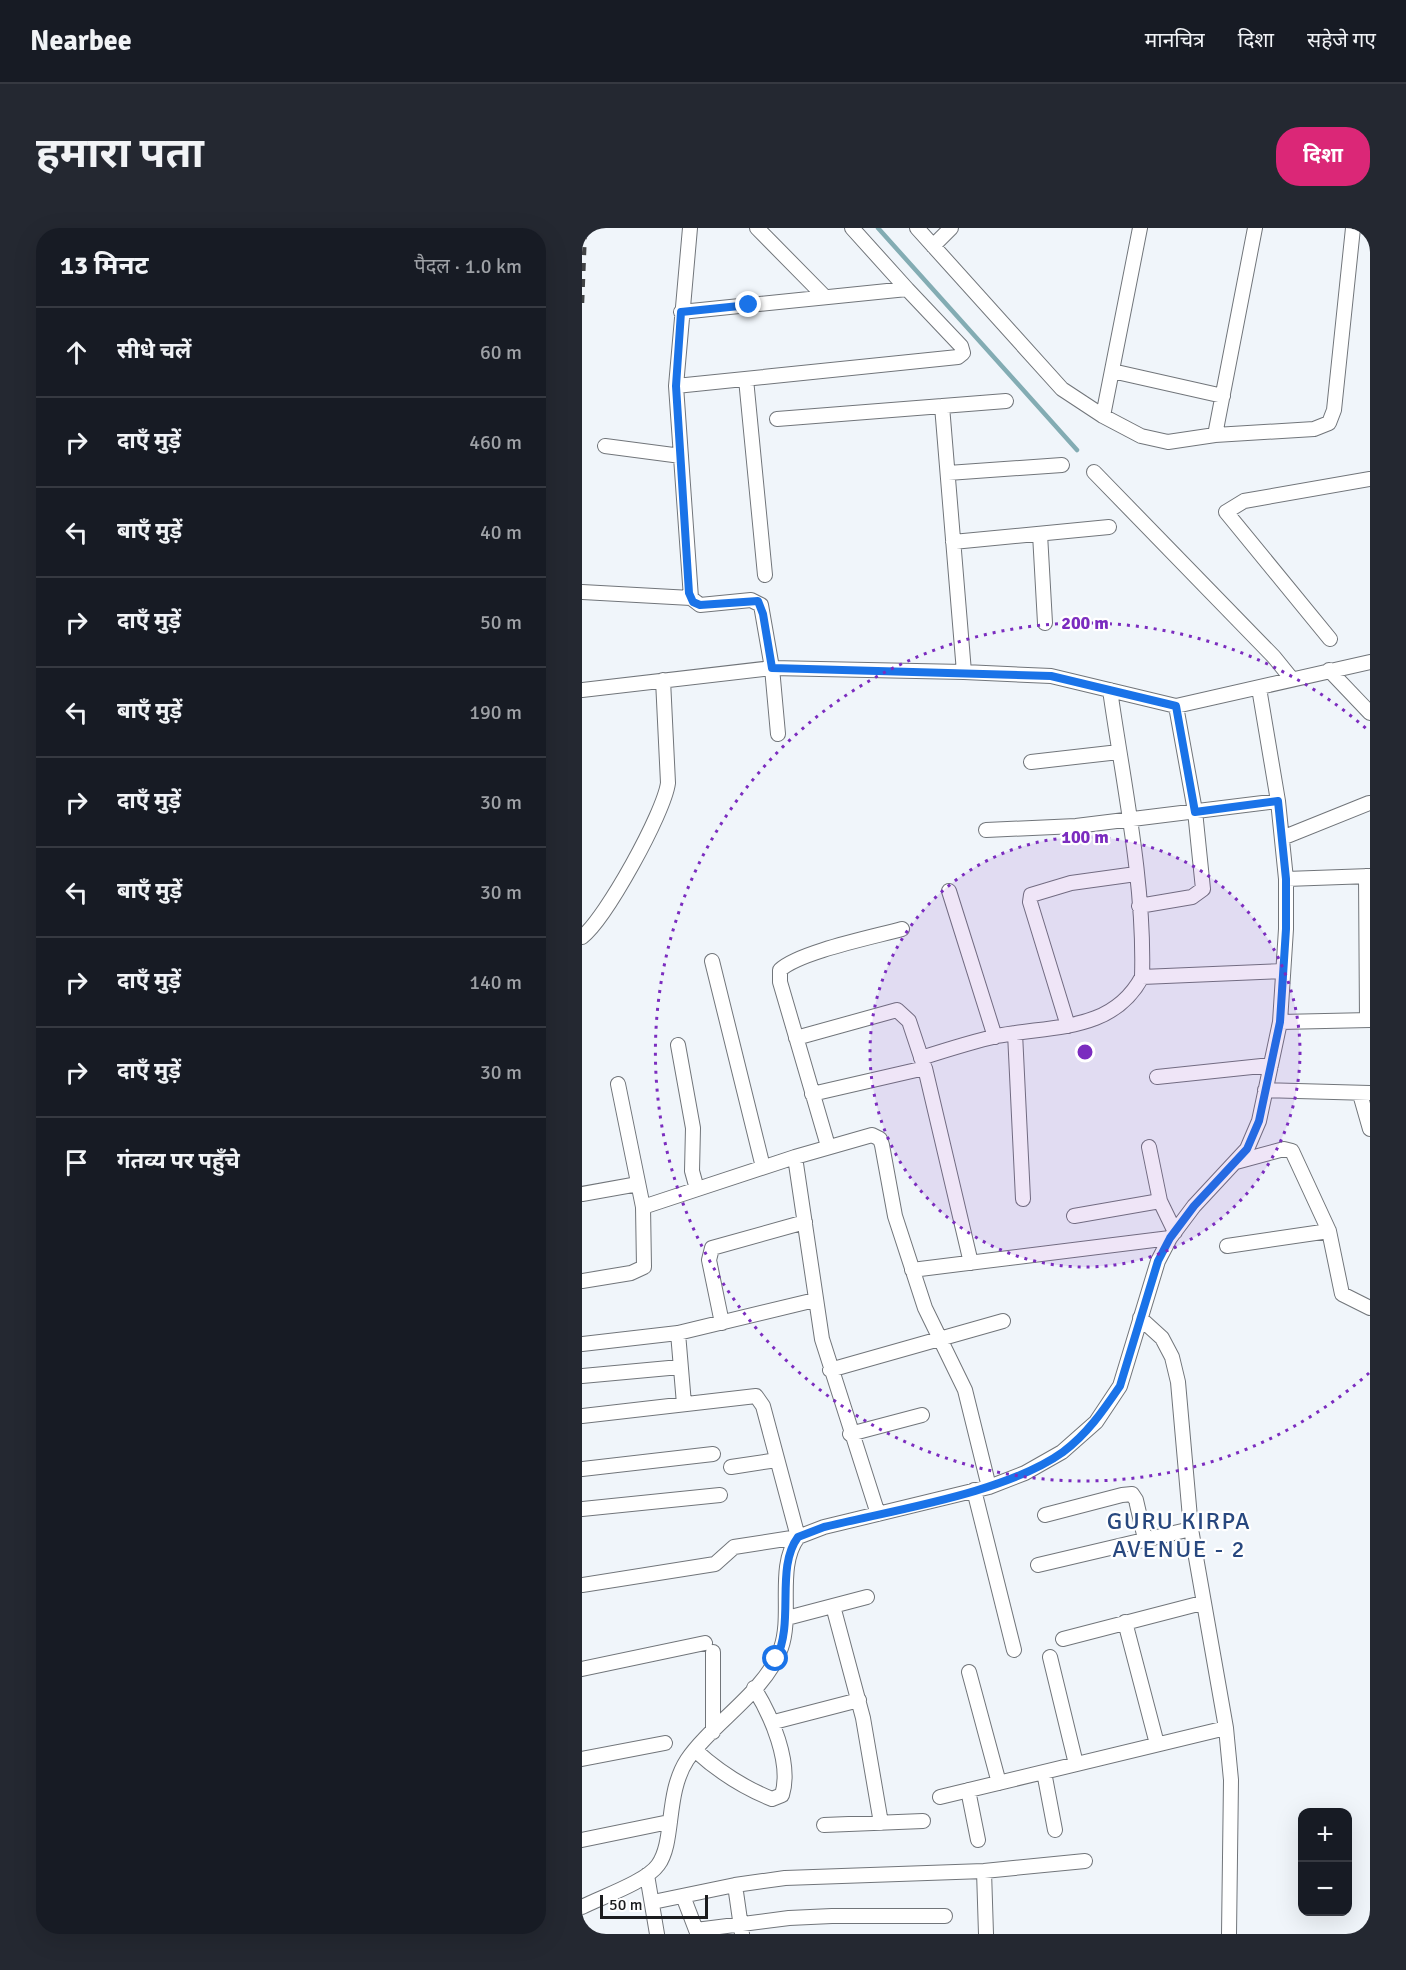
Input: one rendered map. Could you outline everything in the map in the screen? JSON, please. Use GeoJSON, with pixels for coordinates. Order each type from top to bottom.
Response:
{"type":"FeatureCollection","features":[{"type":"Feature","properties":{"kind":"street"},"geometry":{"type":"LineString","coordinates":[[690,228],[676,386],[691,598]]}},
{"type":"Feature","properties":{"kind":"street"},"geometry":{"type":"LineString","coordinates":[[757,228],[825,297]]}},
{"type":"Feature","properties":{"kind":"street"},"geometry":{"type":"LineString","coordinates":[[676,386],[963,355],[961,346],[852,228]]}},
{"type":"Feature","properties":{"kind":"street"},"geometry":{"type":"LineString","coordinates":[[917,228],[1062,389],[1103,416],[1155,441],[1180,441],[1215,435],[1314,429],[1329,423],[1334,410],[1353,228]]}},
{"type":"Feature","properties":{"kind":"street"},"geometry":{"type":"LineString","coordinates":[[933,246],[951,228]]}},
{"type":"Feature","properties":{"kind":"street"},"geometry":{"type":"LineString","coordinates":[[1103,416],[1140,228]]}},
{"type":"Feature","properties":{"kind":"street"},"geometry":{"type":"LineString","coordinates":[[1215,435],[1255,228]]}},
{"type":"Feature","properties":{"kind":"street"},"geometry":{"type":"LineString","coordinates":[[681,312],[907,289]]}},
{"type":"Feature","properties":{"kind":"street"},"geometry":{"type":"LineString","coordinates":[[1112,371],[1223,396]]}},
{"type":"Feature","properties":{"kind":"street"},"geometry":{"type":"LineString","coordinates":[[746,379],[765,575]]}},
{"type":"Feature","properties":{"kind":"street"},"geometry":{"type":"LineString","coordinates":[[777,419],[1006,401]]}},
{"type":"Feature","properties":{"kind":"street"},"geometry":{"type":"LineString","coordinates":[[942,406],[964,672]]}},
{"type":"Feature","properties":{"kind":"street"},"geometry":{"type":"LineString","coordinates":[[605,446],[681,456]]}},
{"type":"Feature","properties":{"kind":"street"},"geometry":{"type":"LineString","coordinates":[[948,473],[1062,465]]}},
{"type":"Feature","properties":{"kind":"street"},"geometry":{"type":"LineString","coordinates":[[1094,472],[1266,649],[1291,678]]}},
{"type":"Feature","properties":{"kind":"street"},"geometry":{"type":"LineString","coordinates":[[1330,639],[1226,512],[1244,501],[1370,479]]}},
{"type":"Feature","properties":{"kind":"street"},"geometry":{"type":"LineString","coordinates":[[953,542],[1108,527]]}},
{"type":"Feature","properties":{"kind":"street"},"geometry":{"type":"LineString","coordinates":[[1040,534],[1045,623]]}},
{"type":"Feature","properties":{"kind":"street"},"geometry":{"type":"LineString","coordinates":[[582,592],[691,598],[700,605],[758,601],[763,614],[772,668],[778,734]]}},
{"type":"Feature","properties":{"kind":"street"},"geometry":{"type":"LineString","coordinates":[[582,690],[772,668],[964,672],[1051,676],[1176,706],[1259,688],[1291,678],[1370,662]]}},
{"type":"Feature","properties":{"kind":"street"},"geometry":{"type":"LineString","coordinates":[[1329,670],[1370,713]]}},
{"type":"Feature","properties":{"kind":"street"},"geometry":{"type":"LineString","coordinates":[[582,937],[601,917],[657,817],[666,795],[668,783],[663,680]]}},
{"type":"Feature","properties":{"kind":"street"},"geometry":{"type":"LineString","coordinates":[[582,1585],[716,1564],[734,1547],[798,1537],[809,1531],[988,1487],[1025,1473],[1062,1452],[1096,1422],[1120,1386],[1158,1261],[1172,1235],[1247,1149],[1259,1121],[1280,1022],[1286,879],[1278,801],[1259,688]]}},
{"type":"Feature","properties":{"kind":"street"},"geometry":{"type":"LineString","coordinates":[[812,1094],[923,1063],[995,1037],[1088,1021],[1122,1005],[1133,993],[1142,977],[1139,906],[1110,690]]}},
{"type":"Feature","properties":{"kind":"street"},"geometry":{"type":"LineString","coordinates":[[1139,906],[1192,897],[1203,889],[1195,812],[1176,706]]}},
{"type":"Feature","properties":{"kind":"street"},"geometry":{"type":"LineString","coordinates":[[1031,762],[1119,752]]}},
{"type":"Feature","properties":{"kind":"street"},"geometry":{"type":"LineString","coordinates":[[986,831],[1064,827],[1278,801]]}},
{"type":"Feature","properties":{"kind":"street"},"geometry":{"type":"LineString","coordinates":[[1282,838],[1369,803]]}},
{"type":"Feature","properties":{"kind":"street"},"geometry":{"type":"LineString","coordinates":[[1068,1026],[1030,902],[1031,894],[1071,883],[1136,874]]}},
{"type":"Feature","properties":{"kind":"street"},"geometry":{"type":"LineString","coordinates":[[1280,1022],[1368,1020],[1368,876],[1286,879]]}},
{"type":"Feature","properties":{"kind":"street"},"geometry":{"type":"LineString","coordinates":[[949,891],[995,1037]]}},
{"type":"Feature","properties":{"kind":"street"},"geometry":{"type":"LineString","coordinates":[[828,1146],[780,982],[780,970],[786,964],[902,929]]}},
{"type":"Feature","properties":{"kind":"street"},"geometry":{"type":"LineString","coordinates":[[712,961],[763,1167]]}},
{"type":"Feature","properties":{"kind":"street"},"geometry":{"type":"LineString","coordinates":[[1142,977],[1283,972]]}},
{"type":"Feature","properties":{"kind":"street"},"geometry":{"type":"LineString","coordinates":[[796,1038],[897,1010],[909,1021],[923,1063],[971,1263]]}},
{"type":"Feature","properties":{"kind":"street"},"geometry":{"type":"LineString","coordinates":[[1015,1033],[1023,1199]]}},
{"type":"Feature","properties":{"kind":"street"},"geometry":{"type":"LineString","coordinates":[[678,1046],[693,1128],[692,1171],[697,1189]]}},
{"type":"Feature","properties":{"kind":"street"},"geometry":{"type":"LineString","coordinates":[[1158,1077],[1270,1065]]}},
{"type":"Feature","properties":{"kind":"street"},"geometry":{"type":"LineString","coordinates":[[582,1281],[632,1273],[644,1267],[643,1207],[618,1084]]}},
{"type":"Feature","properties":{"kind":"street"},"geometry":{"type":"LineString","coordinates":[[1265,1090],[1365,1094],[1370,1129]]}},
{"type":"Feature","properties":{"kind":"street"},"geometry":{"type":"LineString","coordinates":[[643,1207],[828,1146],[872,1135],[880,1138],[896,1216],[912,1270],[938,1340],[965,1390],[988,1487]]}},
{"type":"Feature","properties":{"kind":"street"},"geometry":{"type":"LineString","coordinates":[[1149,1147],[1160,1201],[1172,1235]]}},
{"type":"Feature","properties":{"kind":"street"},"geometry":{"type":"LineString","coordinates":[[1236,1162],[1284,1149],[1292,1151],[1329,1231],[1342,1294],[1370,1308]]}},
{"type":"Feature","properties":{"kind":"street"},"geometry":{"type":"LineString","coordinates":[[795,1157],[815,1300],[830,1370],[878,1514]]}},
{"type":"Feature","properties":{"kind":"street"},"geometry":{"type":"LineString","coordinates":[[582,1194],[638,1184]]}},
{"type":"Feature","properties":{"kind":"street"},"geometry":{"type":"LineString","coordinates":[[1074,1216],[1160,1201]]}},
{"type":"Feature","properties":{"kind":"street"},"geometry":{"type":"LineString","coordinates":[[722,1323],[709,1260],[712,1248],[805,1222]]}},
{"type":"Feature","properties":{"kind":"street"},"geometry":{"type":"LineString","coordinates":[[1227,1246],[1329,1231]]}},
{"type":"Feature","properties":{"kind":"street"},"geometry":{"type":"LineString","coordinates":[[912,1270],[1172,1235]]}},
{"type":"Feature","properties":{"kind":"street"},"geometry":{"type":"LineString","coordinates":[[582,1344],[678,1333],[815,1300]]}},
{"type":"Feature","properties":{"kind":"street"},"geometry":{"type":"LineString","coordinates":[[1140,1318],[1162,1338],[1172,1357],[1178,1382],[1191,1529],[1202,1603],[1226,1728],[1231,1780],[1229,1934]]}},
{"type":"Feature","properties":{"kind":"street"},"geometry":{"type":"LineString","coordinates":[[830,1370],[1003,1321]]}},
{"type":"Feature","properties":{"kind":"street"},"geometry":{"type":"LineString","coordinates":[[678,1333],[684,1404]]}},
{"type":"Feature","properties":{"kind":"street"},"geometry":{"type":"LineString","coordinates":[[582,1376],[680,1367]]}},
{"type":"Feature","properties":{"kind":"street"},"geometry":{"type":"LineString","coordinates":[[582,1416],[756,1396],[763,1406],[798,1537],[789,1556],[787,1618],[781,1648],[770,1670],[688,1760],[676,1783],[664,1853],[658,1866],[647,1875],[582,1907]]}},
{"type":"Feature","properties":{"kind":"street"},"geometry":{"type":"LineString","coordinates":[[850,1434],[922,1415]]}},
{"type":"Feature","properties":{"kind":"street"},"geometry":{"type":"LineString","coordinates":[[582,1469],[713,1454]]}},
{"type":"Feature","properties":{"kind":"street"},"geometry":{"type":"LineString","coordinates":[[731,1467],[777,1460]]}},
{"type":"Feature","properties":{"kind":"street"},"geometry":{"type":"LineString","coordinates":[[974,1490],[1014,1650]]}},
{"type":"Feature","properties":{"kind":"street"},"geometry":{"type":"LineString","coordinates":[[1045,1515],[1122,1494],[1132,1494],[1136,1500],[1145,1539]]}},
{"type":"Feature","properties":{"kind":"street"},"geometry":{"type":"LineString","coordinates":[[582,1509],[720,1495]]}},
{"type":"Feature","properties":{"kind":"street"},"geometry":{"type":"LineString","coordinates":[[1038,1565],[1191,1529]]}},
{"type":"Feature","properties":{"kind":"street"},"geometry":{"type":"LineString","coordinates":[[787,1618],[867,1597]]}},
{"type":"Feature","properties":{"kind":"street"},"geometry":{"type":"LineString","coordinates":[[1063,1639],[1202,1603]]}},
{"type":"Feature","properties":{"kind":"street"},"geometry":{"type":"LineString","coordinates":[[833,1606],[859,1700],[881,1823]]}},
{"type":"Feature","properties":{"kind":"street"},"geometry":{"type":"LineString","coordinates":[[1125,1622],[1157,1744]]}},
{"type":"Feature","properties":{"kind":"street"},"geometry":{"type":"LineString","coordinates":[[582,1669],[709,1648],[713,1732]]}},
{"type":"Feature","properties":{"kind":"street"},"geometry":{"type":"LineString","coordinates":[[1050,1657],[1076,1764]]}},
{"type":"Feature","properties":{"kind":"street"},"geometry":{"type":"LineString","coordinates":[[969,1672],[999,1783]]}},
{"type":"Feature","properties":{"kind":"street"},"geometry":{"type":"LineString","coordinates":[[696,1751],[731,1779],[750,1790],[777,1798],[782,1795],[783,1778],[774,1722],[754,1688]]}},
{"type":"Feature","properties":{"kind":"street"},"geometry":{"type":"LineString","coordinates":[[774,1722],[859,1700]]}},
{"type":"Feature","properties":{"kind":"street"},"geometry":{"type":"LineString","coordinates":[[940,1797],[1226,1728]]}},
{"type":"Feature","properties":{"kind":"street"},"geometry":{"type":"LineString","coordinates":[[582,1759],[665,1743]]}},
{"type":"Feature","properties":{"kind":"street"},"geometry":{"type":"LineString","coordinates":[[1044,1772],[1055,1830]]}},
{"type":"Feature","properties":{"kind":"street"},"geometry":{"type":"LineString","coordinates":[[968,1790],[978,1840]]}},
{"type":"Feature","properties":{"kind":"street"},"geometry":{"type":"LineString","coordinates":[[824,1825],[923,1821]]}},
{"type":"Feature","properties":{"kind":"street"},"geometry":{"type":"LineString","coordinates":[[582,1840],[669,1822]]}},
{"type":"Feature","properties":{"kind":"street"},"geometry":{"type":"LineString","coordinates":[[653,1902],[735,1885],[836,1875],[984,1871],[1084,1861]]}},
{"type":"Feature","properties":{"kind":"street"},"geometry":{"type":"LineString","coordinates":[[984,1871],[986,1934]]}},
{"type":"Feature","properties":{"kind":"street"},"geometry":{"type":"LineString","coordinates":[[647,1875],[657,1934]]}},
{"type":"Feature","properties":{"kind":"street"},"geometry":{"type":"LineString","coordinates":[[735,1885],[742,1929]]}},
{"type":"Feature","properties":{"kind":"street"},"geometry":{"type":"LineString","coordinates":[[683,1896],[696,1930],[742,1929],[832,1916],[945,1916]]}},
{"type":"Feature","properties":{"kind":"waterway"},"geometry":{"type":"LineString","coordinates":[[878,228],[1077,450]]}},
{"type":"Feature","properties":{"kind":"railway"},"geometry":{"type":"LineString","coordinates":[[582,303],[585,228]]}},
{"type":"Feature","properties":{"kind":"district","name":"GURU KIRPA AVENUE - 2"},"geometry":{"type":"Point","coordinates":[1179,1535]}},
{"type":"Feature","properties":{"kind":"route"},"geometry":{"type":"LineString","coordinates":[[749,305],[681,312],[676,386],[689,593],[693,602],[700,605],[758,601],[763,614],[772,668],[1051,676],[1070,679],[1163,705],[1176,706],[1195,812],[1278,801],[1286,879],[1286,929],[1280,1022],[1259,1121],[1247,1149],[1194,1206],[1164,1249],[1158,1261],[1120,1386],[1096,1422],[1062,1452],[1025,1473],[988,1487],[824,1527],[798,1537],[791,1546],[789,1556],[787,1618],[781,1648],[776,1659]]}}]}
